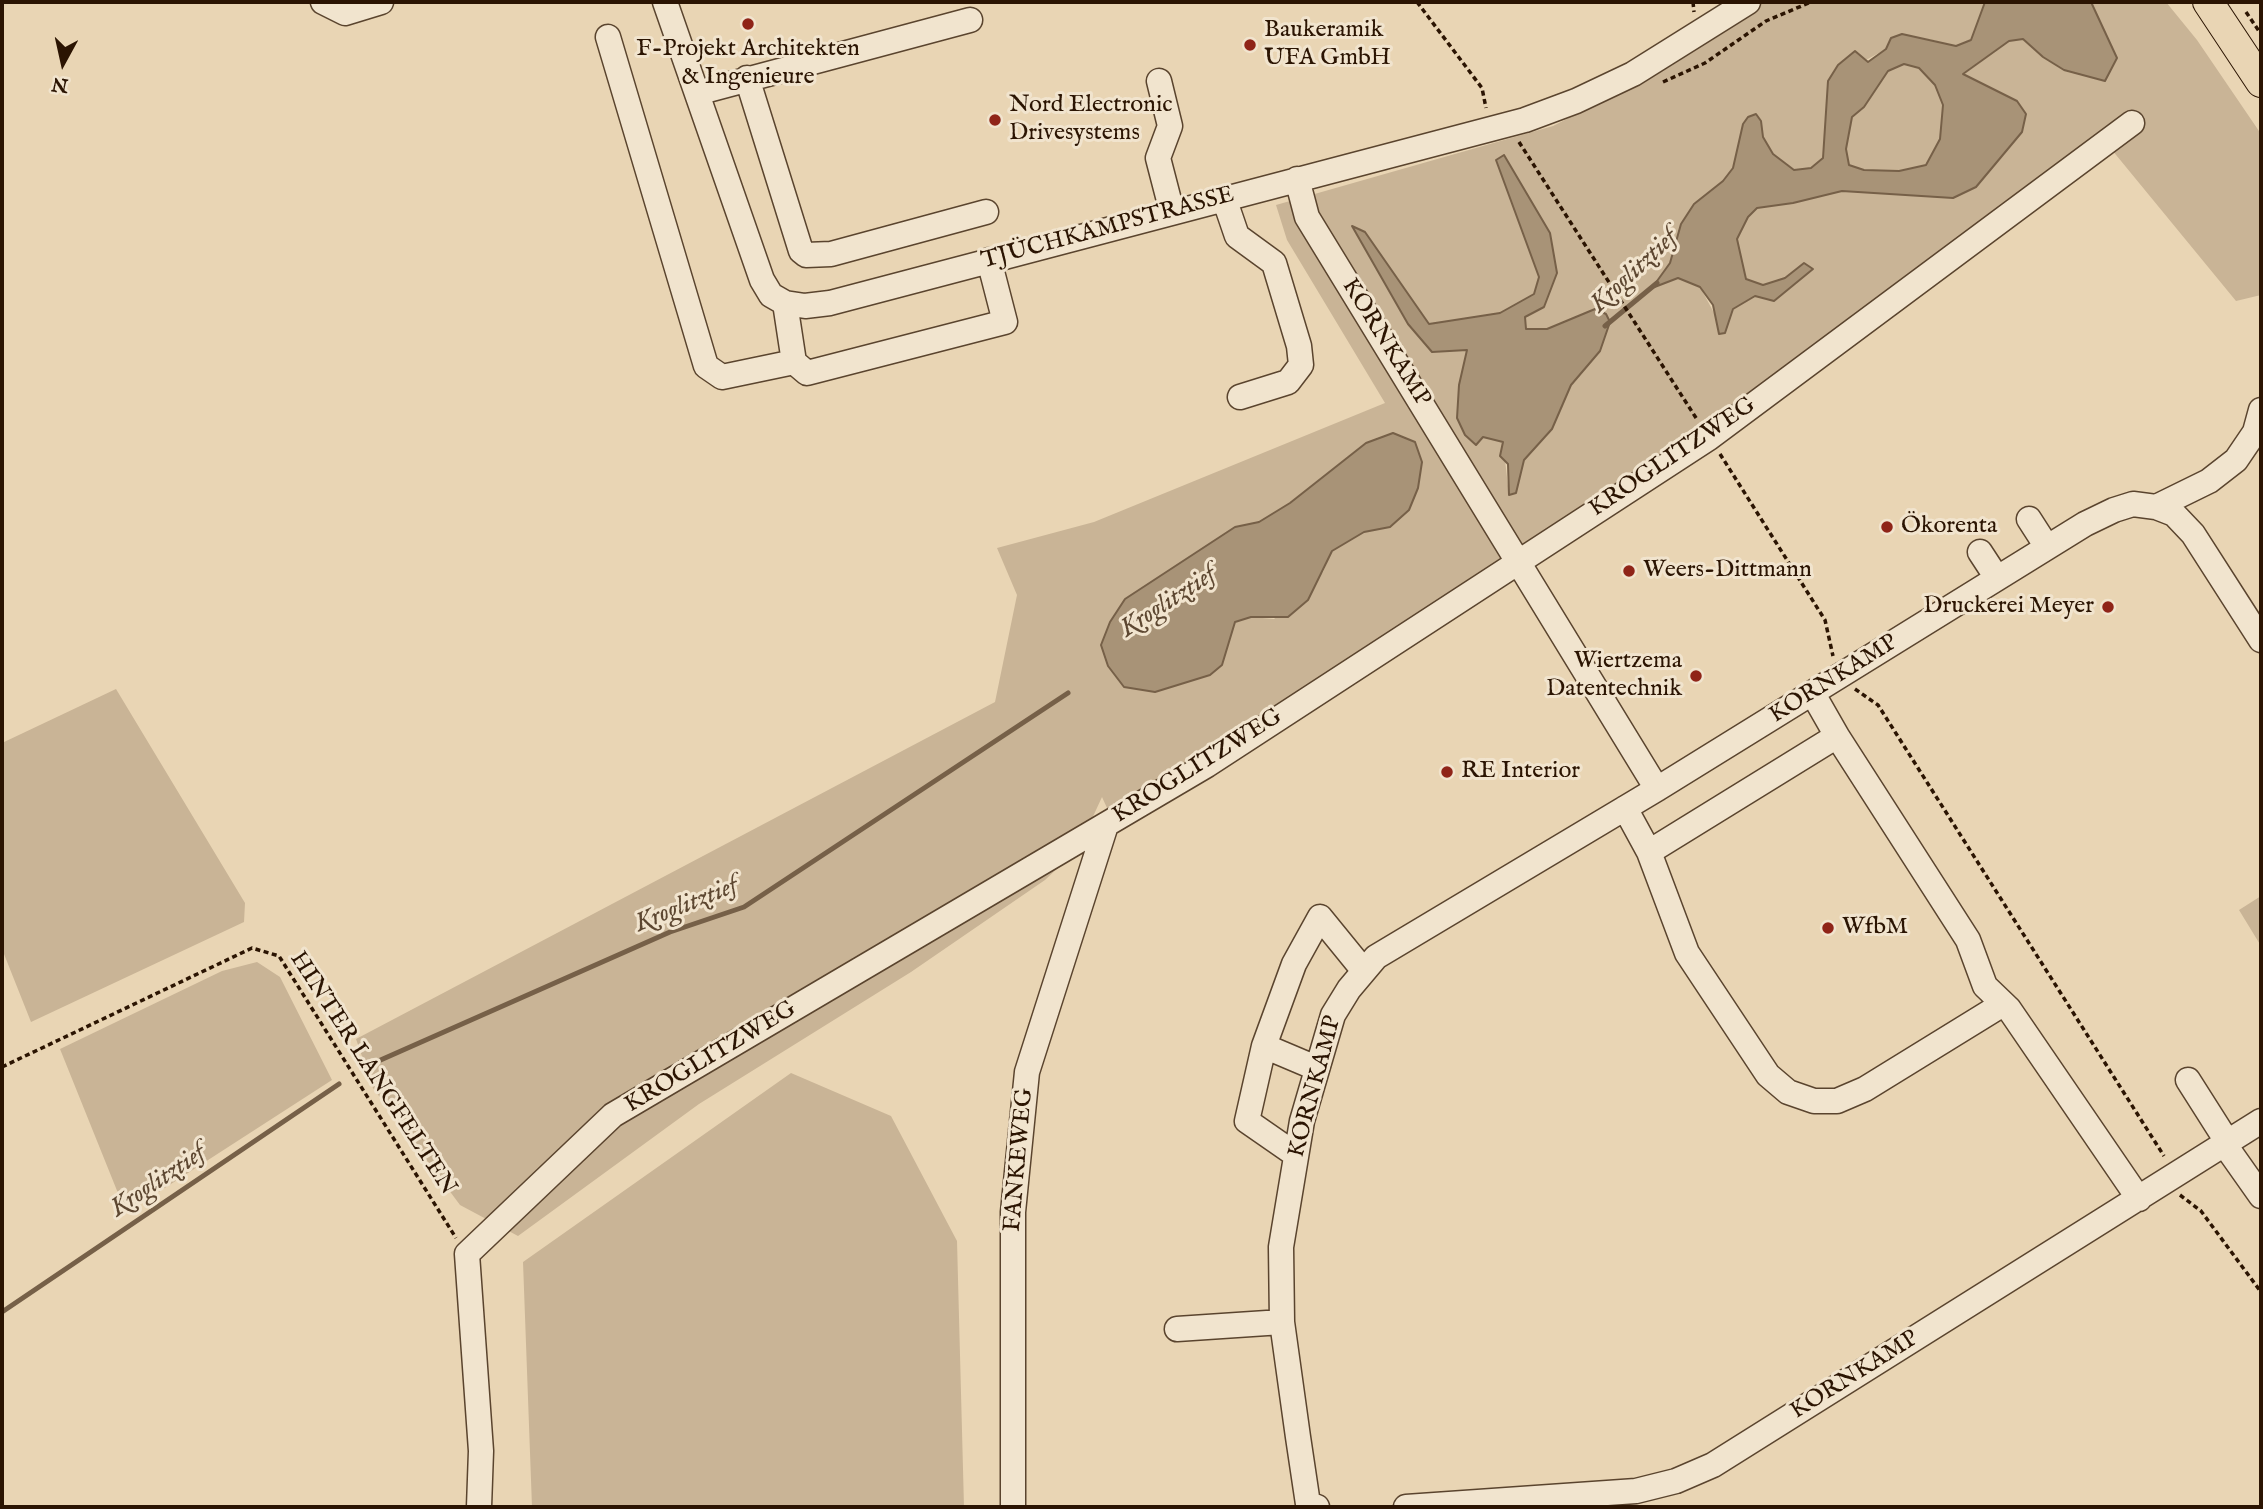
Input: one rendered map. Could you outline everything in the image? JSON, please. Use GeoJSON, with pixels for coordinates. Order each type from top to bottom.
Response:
{"type":"FeatureCollection","features":[{"type":"Feature","properties":{"kind":"main road"},"geometry":{"type":"LineString","coordinates":[[2208,2],[2261,82]]}},
{"type":"Feature","properties":{"kind":"street"},"geometry":{"type":"LineString","coordinates":[[323,2],[345,13],[381,2]]}},
{"type":"Feature","properties":{"kind":"street"},"geometry":{"type":"LineString","coordinates":[[665,2],[762,280],[771,295],[785,303],[794,362],[807,373],[1005,322],[989,260]]}},
{"type":"Feature","properties":{"kind":"street","name":"TJÜCHKAMPSTRASSE"},"geometry":{"type":"LineString","coordinates":[[785,303],[805,306],[830,303],[1491,130],[1576,101],[1633,74],[1733,6]]}},
{"type":"Feature","properties":{"kind":"street"},"geometry":{"type":"LineString","coordinates":[[697,93],[970,20]]}},
{"type":"Feature","properties":{"kind":"street"},"geometry":{"type":"LineString","coordinates":[[608,37],[706,366],[722,377],[794,362]]}},
{"type":"Feature","properties":{"kind":"street"},"geometry":{"type":"LineString","coordinates":[[747,78],[801,251],[806,255],[831,254],[985,212]]}},
{"type":"Feature","properties":{"kind":"street"},"geometry":{"type":"LineString","coordinates":[[1158,81],[1170,126],[1158,158],[1171,212]]}},
{"type":"Feature","properties":{"kind":"street","name":"KROGLITZWEG"},"geometry":{"type":"LineString","coordinates":[[467,1254],[613,1115],[1218,758],[1709,438],[2133,123]]}},
{"type":"Feature","properties":{"kind":"street","name":"KORNKAMP"},"geometry":{"type":"LineString","coordinates":[[1297,179],[1307,217],[1657,789]]}},
{"type":"Feature","properties":{"kind":"street"},"geometry":{"type":"LineString","coordinates":[[1224,198],[1237,236],[1274,263],[1299,346],[1301,365],[1288,382],[1240,397]]}},
{"type":"Feature","properties":{"kind":"street"},"geometry":{"type":"LineString","coordinates":[[2156,507],[2209,481],[2236,460],[2255,432],[2261,410]]}},
{"type":"Feature","properties":{"kind":"street","name":"KORNKAMP"},"geometry":{"type":"LineString","coordinates":[[1310,1506],[1282,1322],[1281,1247],[1296,1155],[1316,1068],[1333,1015],[1364,971],[1376,957],[1813,694],[2048,547],[2114,510],[2133,504],[2156,507]]}},
{"type":"Feature","properties":{"kind":"street"},"geometry":{"type":"LineString","coordinates":[[2156,507],[2174,514],[2193,534],[2261,640]]}},
{"type":"Feature","properties":{"kind":"street"},"geometry":{"type":"LineString","coordinates":[[2029,519],[2048,547]]}},
{"type":"Feature","properties":{"kind":"street"},"geometry":{"type":"LineString","coordinates":[[1980,552],[1997,578]]}},
{"type":"Feature","properties":{"kind":"street"},"geometry":{"type":"LineString","coordinates":[[1813,694],[1968,940],[1984,986],[2003,1004],[2139,1199]]}},
{"type":"Feature","properties":{"kind":"street"},"geometry":{"type":"LineString","coordinates":[[1649,852],[1837,736]]}},
{"type":"Feature","properties":{"kind":"street"},"geometry":{"type":"LineString","coordinates":[[1625,808],[1649,852],[1687,953],[1768,1074],[1788,1092],[1814,1101],[1837,1101],[1865,1089],[2003,1004]]}},
{"type":"Feature","properties":{"kind":"street","name":"FANKEWEG"},"geometry":{"type":"LineString","coordinates":[[1013,1507],[1013,1212],[1027,1072],[1105,825]]}},
{"type":"Feature","properties":{"kind":"street"},"geometry":{"type":"LineString","coordinates":[[1296,1155],[1247,1121],[1264,1046],[1294,964],[1320,917],[1364,971]]}},
{"type":"Feature","properties":{"kind":"street"},"geometry":{"type":"LineString","coordinates":[[1264,1046],[1316,1068]]}},
{"type":"Feature","properties":{"kind":"street"},"geometry":{"type":"LineString","coordinates":[[2188,1080],[2207,1100],[2227,1144],[2261,1196]]}},
{"type":"Feature","properties":{"kind":"street","name":"KORNKAMP"},"geometry":{"type":"LineString","coordinates":[[1406,1507],[1636,1491],[1676,1480],[1713,1465],[2261,1121]]}},
{"type":"Feature","properties":{"kind":"street"},"geometry":{"type":"LineString","coordinates":[[467,1254],[481,1451],[479,1507]]}},
{"type":"Feature","properties":{"kind":"street"},"geometry":{"type":"LineString","coordinates":[[1177,1329],[1282,1322]]}},
{"type":"Feature","properties":{"kind":"path"},"geometry":{"type":"LineString","coordinates":[[1418,2],[1482,88]]}},
{"type":"Feature","properties":{"kind":"path"},"geometry":{"type":"LineString","coordinates":[[2239,2],[2261,34]]}},
{"type":"Feature","properties":{"kind":"path"},"geometry":{"type":"LineString","coordinates":[[1518,140],[1825,620]]}},
{"type":"Feature","properties":{"kind":"path"},"geometry":{"type":"LineString","coordinates":[[1878,705],[2165,1153]]}},
{"type":"Feature","properties":{"kind":"path","name":"HINTER LANGFELTEN"},"geometry":{"type":"LineString","coordinates":[[2,1067],[252,948],[279,956],[467,1254]]}},
{"type":"Feature","properties":{"kind":"path"},"geometry":{"type":"LineString","coordinates":[[2201,1211],[2261,1292]]}},
{"type":"Feature","properties":{"kind":"shaded area"},"geometry":{"type":"Polygon","coordinates":[[[1762,2],[1985,2],[1972,40],[1956,46],[1928,39],[1886,49],[1828,81],[1823,158],[1811,168],[1795,170],[1773,154],[1763,137],[1761,121],[1756,114],[1743,124],[1733,168],[1723,181],[1694,204],[1681,224],[1670,263],[1653,287],[1678,278],[1700,287],[1725,333],[1732,310],[1755,296],[1775,301],[1804,263],[1785,278],[1763,285],[1746,279],[1737,239],[1748,217],[1757,207],[1793,203],[1842,191],[1953,198],[1975,187],[1985,172],[1984,86],[1963,75],[2009,41],[2023,39],[2043,57],[2117,58],[2091,2],[2166,2],[2197,40],[2261,134],[2261,295],[2236,301],[2112,150],[1498,587],[1187,791],[1118,832],[1102,797],[1078,849],[1045,880],[911,972],[699,1104],[518,1236],[460,1205],[373,1088],[356,1039],[995,702],[1017,595],[997,548],[1094,522],[1385,403],[1287,240],[1276,205],[1553,126],[1645,79],[1762,2]],[[1496,160],[1539,277],[1534,294],[1500,314],[1429,324],[1365,232],[1353,227],[1408,324],[1432,351],[1467,350],[1459,385],[1476,445],[1483,437],[1503,442],[1509,495],[1524,460],[1552,429],[1571,385],[1600,351],[1595,309],[1547,329],[1526,329],[1525,317],[1557,273],[1496,160]],[[1366,443],[1290,503],[1259,522],[1235,527],[1235,622],[1251,617],[1274,619],[1323,572],[1332,551],[1364,532],[1390,527],[1366,443]]]}},
{"type":"Feature","properties":{"kind":"shaded area"},"geometry":{"type":"Polygon","coordinates":[[[1904,64],[1919,68],[1935,85],[1943,105],[1940,139],[1926,165],[1899,171],[1864,170],[1849,165],[1846,149],[1852,117],[1864,107],[1888,71],[1904,64]]]}},
{"type":"Feature","properties":{"kind":"shaded area"},"geometry":{"type":"Polygon","coordinates":[[[116,689],[245,903],[244,922],[31,1022],[2,949],[2,743],[116,689]]]}},
{"type":"Feature","properties":{"kind":"shaded area"},"geometry":{"type":"Polygon","coordinates":[[[2261,896],[2261,946],[2239,910],[2261,896]]]}},
{"type":"Feature","properties":{"kind":"shaded area"},"geometry":{"type":"Polygon","coordinates":[[[257,962],[280,977],[332,1080],[126,1213],[60,1049],[222,971],[257,962]]]}},
{"type":"Feature","properties":{"kind":"shaded area"},"geometry":{"type":"Polygon","coordinates":[[[791,1073],[891,1116],[957,1241],[964,1507],[532,1507],[523,1262],[791,1073]]]}},
{"type":"Feature","properties":{"kind":"water"},"geometry":{"type":"Polygon","coordinates":[[[1985,2],[2091,2],[2117,58],[2105,81],[2064,70],[2043,57],[2023,39],[2009,41],[1963,74],[2017,101],[2026,114],[2022,132],[1976,187],[1953,198],[1842,191],[1793,203],[1757,208],[1748,217],[1737,239],[1746,279],[1763,285],[1785,278],[1804,263],[1813,269],[1774,301],[1755,296],[1733,309],[1725,333],[1719,334],[1713,305],[1700,287],[1678,278],[1652,288],[1670,263],[1681,224],[1694,204],[1723,181],[1733,168],[1743,124],[1748,117],[1756,114],[1761,121],[1763,137],[1773,154],[1794,170],[1811,168],[1823,158],[1828,81],[1838,65],[1855,51],[1868,62],[1886,49],[1891,38],[1902,34],[1956,46],[1971,40],[1985,2]],[[1904,64],[1888,71],[1864,107],[1852,117],[1846,149],[1849,165],[1864,170],[1899,171],[1926,165],[1940,139],[1943,105],[1935,85],[1919,68],[1904,64]]]}},
{"type":"Feature","properties":{"kind":"water"},"geometry":{"type":"Polygon","coordinates":[[[1504,155],[1550,233],[1557,273],[1544,307],[1525,317],[1526,329],[1547,329],[1595,309],[1606,314],[1610,322],[1600,351],[1571,385],[1552,429],[1524,460],[1516,493],[1509,495],[1508,464],[1500,456],[1503,442],[1483,437],[1476,445],[1465,435],[1457,418],[1459,385],[1467,350],[1432,352],[1408,324],[1352,226],[1365,232],[1429,324],[1500,313],[1534,294],[1539,277],[1496,160],[1504,155]]]}},
{"type":"Feature","properties":{"kind":"water"},"geometry":{"type":"Polygon","coordinates":[[[1393,433],[1415,442],[1422,462],[1418,488],[1409,510],[1390,527],[1364,532],[1332,551],[1308,600],[1288,617],[1251,617],[1235,622],[1222,665],[1210,675],[1155,692],[1124,687],[1108,666],[1101,645],[1110,622],[1125,599],[1235,527],[1259,522],[1290,503],[1366,443],[1393,433]]]}},
{"type":"Feature","properties":{"kind":"waterway","name":"Kroglitztief"},"geometry":{"type":"LineString","coordinates":[[1605,326],[1657,283]]}},
{"type":"Feature","properties":{"kind":"waterway","name":"Kroglitztief"},"geometry":{"type":"LineString","coordinates":[[367,1066],[670,932],[744,907],[1068,693]]}},
{"type":"Feature","properties":{"kind":"waterway","name":"Kroglitztief"},"geometry":{"type":"LineString","coordinates":[[2,1312],[339,1084]]}},
{"type":"Feature","properties":{"kind":"place","name":"F-Projekt Architekten & Ingenieure"},"geometry":{"type":"Point","coordinates":[748,24]}},
{"type":"Feature","properties":{"kind":"place","name":"Baukeramik UFA GmbH"},"geometry":{"type":"Point","coordinates":[1250,45]}},
{"type":"Feature","properties":{"kind":"place","name":"Nord Electronic Drivesystems"},"geometry":{"type":"Point","coordinates":[995,120]}},
{"type":"Feature","properties":{"kind":"place","name":"Ökorenta"},"geometry":{"type":"Point","coordinates":[1887,527]}},
{"type":"Feature","properties":{"kind":"place","name":"Weers-Dittmann"},"geometry":{"type":"Point","coordinates":[1629,571]}},
{"type":"Feature","properties":{"kind":"place","name":"Druckerei Meyer"},"geometry":{"type":"Point","coordinates":[2108,607]}},
{"type":"Feature","properties":{"kind":"place","name":"Wiertzema Datentechnik"},"geometry":{"type":"Point","coordinates":[1696,676]}},
{"type":"Feature","properties":{"kind":"place","name":"RE Interior"},"geometry":{"type":"Point","coordinates":[1447,772]}},
{"type":"Feature","properties":{"kind":"place","name":"WfbM"},"geometry":{"type":"Point","coordinates":[1828,928]}}]}
